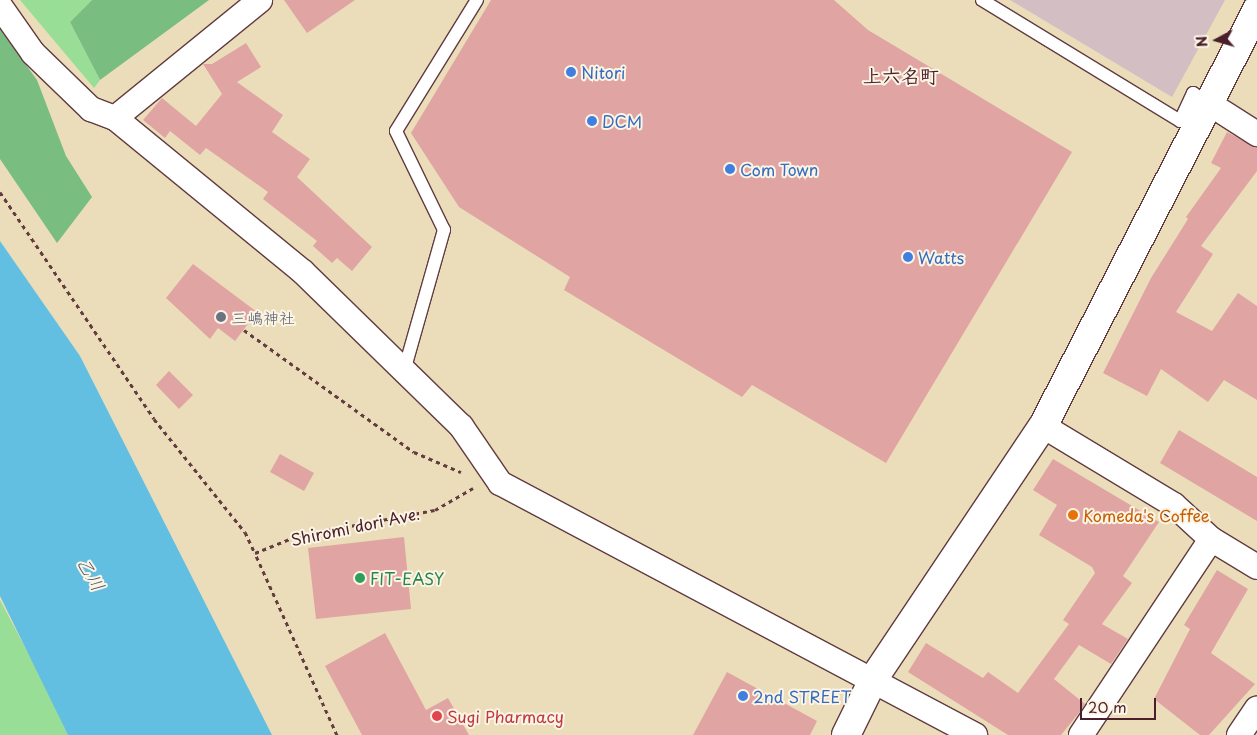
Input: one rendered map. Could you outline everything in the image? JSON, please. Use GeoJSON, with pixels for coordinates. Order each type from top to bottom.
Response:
{"type":"FeatureCollection","features":[{"type":"Feature","properties":{"kind":"street"},"geometry":{"type":"LineString","coordinates":[[115,118],[260,0]]}},
{"type":"Feature","properties":{"kind":"street"},"geometry":{"type":"LineString","coordinates":[[0,6],[33,53],[91,109],[115,118],[303,272],[461,426],[500,483],[874,678],[975,735]]}},
{"type":"Feature","properties":{"kind":"street"},"geometry":{"type":"LineString","coordinates":[[846,735],[874,678],[1043,426],[1210,104],[1257,9]]}},
{"type":"Feature","properties":{"kind":"street"},"geometry":{"type":"LineString","coordinates":[[1210,104],[1257,134]]}},
{"type":"Feature","properties":{"kind":"street"},"geometry":{"type":"LineString","coordinates":[[1043,426],[1174,505],[1211,539],[1257,567]]}},
{"type":"Feature","properties":{"kind":"street"},"geometry":{"type":"LineString","coordinates":[[1080,735],[1211,539]]}},
{"type":"Feature","properties":{"kind":"street"},"geometry":{"type":"LineString","coordinates":[[1239,735],[1257,708]]}},
{"type":"Feature","properties":{"kind":"lane"},"geometry":{"type":"LineString","coordinates":[[404,371],[444,230],[396,131],[477,0]]}},
{"type":"Feature","properties":{"kind":"lane"},"geometry":{"type":"LineString","coordinates":[[982,0],[1180,121],[1193,93],[1210,104]]}},
{"type":"Feature","properties":{"kind":"path"},"geometry":{"type":"LineString","coordinates":[[0,192],[154,418],[245,532],[337,735]]}},
{"type":"Feature","properties":{"kind":"path","name":"Shiromi dori Ave."},"geometry":{"type":"LineString","coordinates":[[244,330],[414,452],[456,468],[477,485],[435,510],[297,536],[256,553]]}},
{"type":"Feature","properties":{"kind":"shaded area"},"geometry":{"type":"Polygon","coordinates":[[[1010,0],[1225,0],[1172,97],[1010,0]]]}},
{"type":"Feature","properties":{"kind":"green space"},"geometry":{"type":"Polygon","coordinates":[[[20,0],[92,0],[70,22],[100,80],[94,88],[20,0]]]}},
{"type":"Feature","properties":{"kind":"green space"},"geometry":{"type":"Polygon","coordinates":[[[92,0],[209,0],[100,80],[70,22],[92,0]]]}},
{"type":"Feature","properties":{"kind":"green space"},"geometry":{"type":"Polygon","coordinates":[[[0,29],[37,80],[66,156],[92,197],[57,243],[0,159],[0,29]]]}},
{"type":"Feature","properties":{"kind":"green space"},"geometry":{"type":"Polygon","coordinates":[[[0,600],[45,685],[68,735],[0,735],[0,600]]]}},
{"type":"Feature","properties":{"kind":"water","name":"乙川"},"geometry":{"type":"Polygon","coordinates":[[[0,241],[80,356],[272,735],[68,735],[0,596],[0,241]]]}},
{"type":"Feature","properties":{"kind":"building"},"geometry":{"type":"Polygon","coordinates":[[[284,0],[355,0],[307,33],[284,0]]]}},
{"type":"Feature","properties":{"kind":"building"},"geometry":{"type":"Polygon","coordinates":[[[491,0],[834,0],[868,30],[1072,152],[886,463],[752,385],[742,397],[564,290],[570,277],[459,207],[411,133],[491,0]]]}},
{"type":"Feature","properties":{"kind":"building"},"geometry":{"type":"Polygon","coordinates":[[[246,43],[261,67],[237,82],[283,115],[272,132],[310,159],[297,177],[372,247],[352,271],[337,258],[332,263],[313,246],[317,241],[263,199],[268,192],[206,148],[200,155],[170,131],[165,138],[143,120],[162,98],[196,126],[222,94],[203,64],[212,64],[246,43]]]}},
{"type":"Feature","properties":{"kind":"building"},"geometry":{"type":"Polygon","coordinates":[[[1227,132],[1257,148],[1257,171],[1201,246],[1213,254],[1176,312],[1212,331],[1238,293],[1257,306],[1257,400],[1224,380],[1208,402],[1161,369],[1147,396],[1103,373],[1151,278],[1188,219],[1186,217],[1221,168],[1211,163],[1227,132]]]}},
{"type":"Feature","properties":{"kind":"building"},"geometry":{"type":"Polygon","coordinates":[[[193,264],[257,312],[235,341],[218,328],[210,339],[166,298],[193,264]]]}},
{"type":"Feature","properties":{"kind":"building"},"geometry":{"type":"Polygon","coordinates":[[[169,371],[193,395],[179,409],[156,385],[169,371]]]}},
{"type":"Feature","properties":{"kind":"building"},"geometry":{"type":"Polygon","coordinates":[[[1179,430],[1257,477],[1257,521],[1160,463],[1179,430]]]}},
{"type":"Feature","properties":{"kind":"building"},"geometry":{"type":"Polygon","coordinates":[[[280,454],[314,473],[304,491],[270,472],[280,454]]]}},
{"type":"Feature","properties":{"kind":"building"},"geometry":{"type":"Polygon","coordinates":[[[1053,459],[1159,522],[1123,576],[1132,583],[1102,624],[1128,639],[1111,664],[1079,645],[1054,679],[1085,704],[1082,709],[1061,735],[1008,735],[908,672],[926,643],[983,678],[988,672],[1018,693],[1069,624],[1063,620],[1095,573],[1092,567],[1039,535],[1057,505],[1033,490],[1053,459]]]}},
{"type":"Feature","properties":{"kind":"building","name":"FIT-EASY"},"geometry":{"type":"Polygon","coordinates":[[[404,537],[411,609],[316,619],[308,548],[404,537]]]}},
{"type":"Feature","properties":{"kind":"building"},"geometry":{"type":"Polygon","coordinates":[[[1217,570],[1248,589],[1211,653],[1255,684],[1209,735],[1200,735],[1154,699],[1190,629],[1184,625],[1217,570]]]}},
{"type":"Feature","properties":{"kind":"building"},"geometry":{"type":"Polygon","coordinates":[[[385,633],[426,710],[448,698],[469,735],[362,735],[325,666],[385,633]]]}},
{"type":"Feature","properties":{"kind":"building","name":"2nd STREET"},"geometry":{"type":"Polygon","coordinates":[[[727,672],[817,721],[810,735],[693,735],[727,672]]]}},
{"type":"Feature","properties":{"kind":"place","name":"Nitori"},"geometry":{"type":"Point","coordinates":[571,72]}},
{"type":"Feature","properties":{"kind":"place","name":"DCM"},"geometry":{"type":"Point","coordinates":[592,121]}},
{"type":"Feature","properties":{"kind":"place","name":"Com Town"},"geometry":{"type":"Point","coordinates":[730,169]}},
{"type":"Feature","properties":{"kind":"place","name":"Watts"},"geometry":{"type":"Point","coordinates":[908,257]}},
{"type":"Feature","properties":{"kind":"place","name":"三嶋神社"},"geometry":{"type":"Point","coordinates":[221,317]}},
{"type":"Feature","properties":{"kind":"place","name":"Komeda's Coffee"},"geometry":{"type":"Point","coordinates":[1073,515]}},
{"type":"Feature","properties":{"kind":"place","name":"FIT-EASY"},"geometry":{"type":"Point","coordinates":[360,578]}},
{"type":"Feature","properties":{"kind":"place","name":"2nd STREET"},"geometry":{"type":"Point","coordinates":[743,696]}},
{"type":"Feature","properties":{"kind":"place","name":"Sugi Pharmacy"},"geometry":{"type":"Point","coordinates":[437,716]}},
{"type":"Feature","properties":{"kind":"district","name":"上六名町"},"geometry":{"type":"Point","coordinates":[901,76]}}]}
